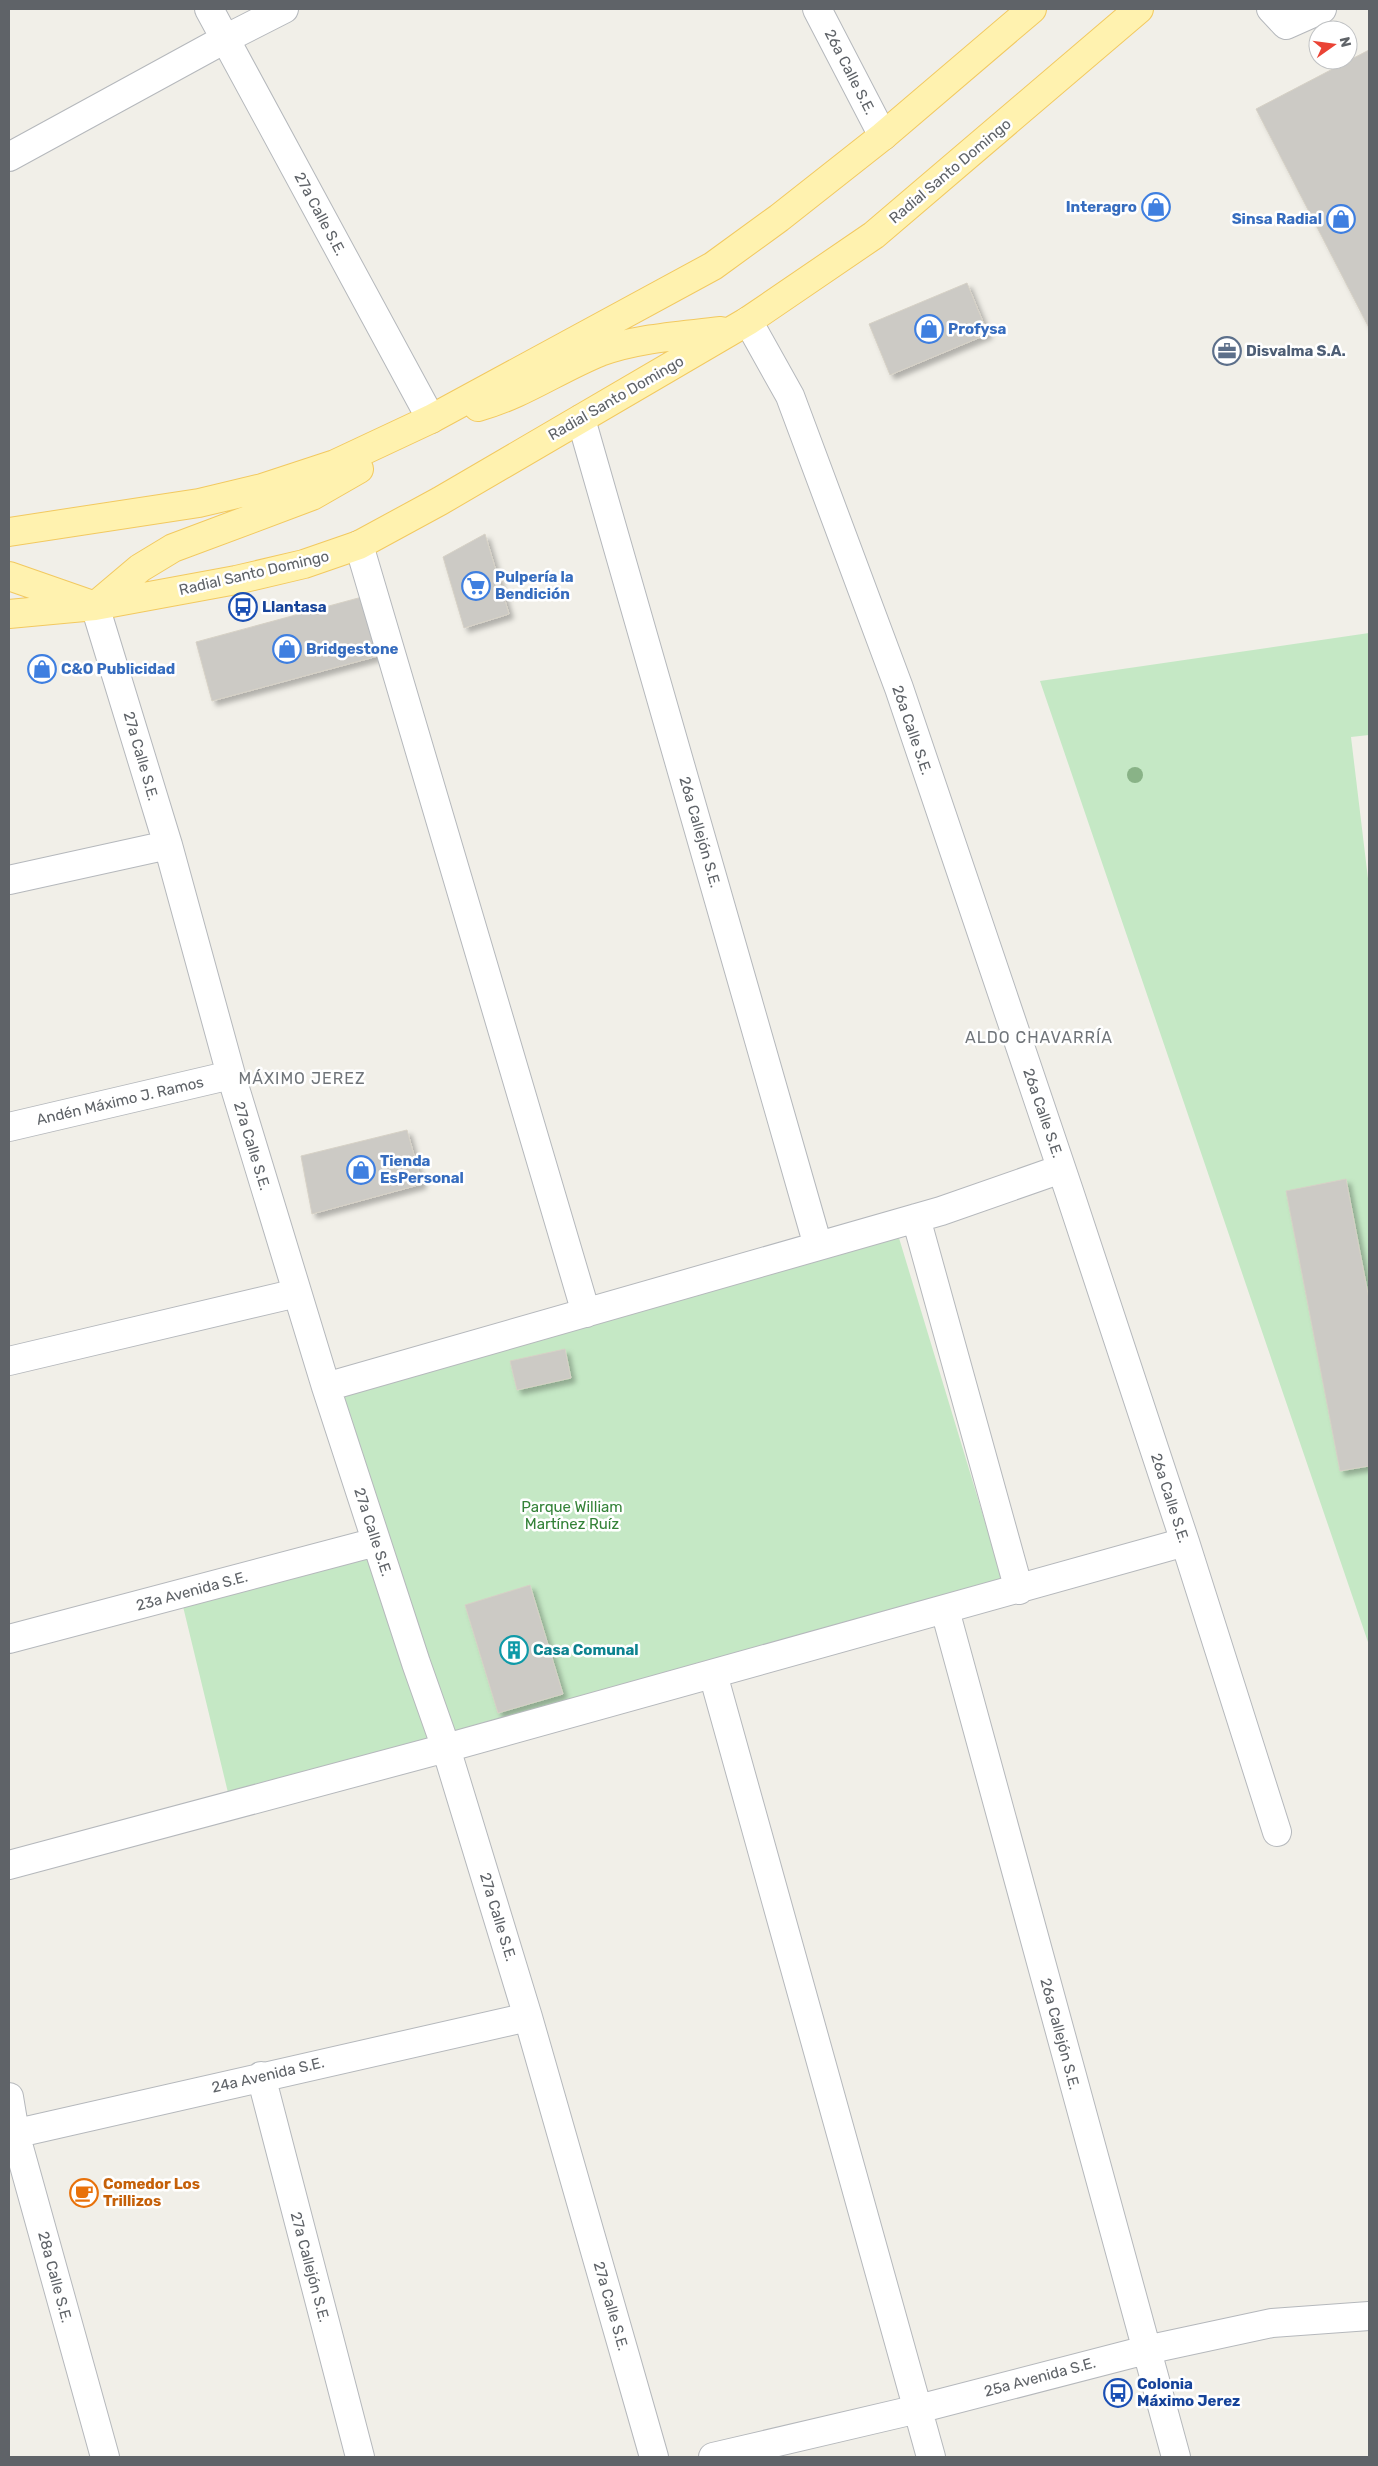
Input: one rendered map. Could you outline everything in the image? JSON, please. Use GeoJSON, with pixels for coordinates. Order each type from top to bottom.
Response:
{"type":"FeatureCollection","features":[{"type":"Feature","properties":{"kind":"main road"},"geometry":{"type":"LineString","coordinates":[[9,532],[199,503],[262,488],[335,464],[431,419],[712,266],[779,218],[882,136],[1032,9]]}},
{"type":"Feature","properties":{"kind":"main road","name":"Radial Santo Domingo"},"geometry":{"type":"LineString","coordinates":[[9,614],[95,606],[236,580],[304,564],[359,546],[440,501],[740,325],[874,235],[1139,9]]}},
{"type":"Feature","properties":{"kind":"main road"},"geometry":{"type":"LineString","coordinates":[[9,576],[95,606],[140,568],[173,548],[312,496],[360,468],[431,419],[516,395],[600,352],[629,344],[740,325]]}},
{"type":"Feature","properties":{"kind":"street","name":"27a Calle S.E."},"geometry":{"type":"LineString","coordinates":[[209,9],[431,419]]}},
{"type":"Feature","properties":{"kind":"street"},"geometry":{"type":"LineString","coordinates":[[9,158],[225,38],[284,9]]}},
{"type":"Feature","properties":{"kind":"street","name":"26a Calle S.E."},"geometry":{"type":"LineString","coordinates":[[817,9],[882,136]]}},
{"type":"Feature","properties":{"kind":"street"},"geometry":{"type":"LineString","coordinates":[[1271,9],[1286,25],[1322,9]]}},
{"type":"Feature","properties":{"kind":"street","name":"26a Calle S.E."},"geometry":{"type":"LineString","coordinates":[[740,325],[790,396],[898,688],[1061,1168],[1185,1542],[1277,1832]]}},
{"type":"Feature","properties":{"kind":"street","name":"26a Callejón S.E."},"geometry":{"type":"LineString","coordinates":[[581,419],[818,1246]]}},
{"type":"Feature","properties":{"kind":"street"},"geometry":{"type":"LineString","coordinates":[[359,546],[586,1313]]}},
{"type":"Feature","properties":{"kind":"street","name":"27a Calle S.E."},"geometry":{"type":"LineString","coordinates":[[95,606],[168,845],[231,1075],[326,1388],[446,1748],[528,2017],[654,2457]]}},
{"type":"Feature","properties":{"kind":"street"},"geometry":{"type":"LineString","coordinates":[[9,880],[168,845]]}},
{"type":"Feature","properties":{"kind":"street","name":"Andén Máximo J. Ramos"},"geometry":{"type":"LineString","coordinates":[[9,1127],[231,1075]]}},
{"type":"Feature","properties":{"kind":"street"},"geometry":{"type":"LineString","coordinates":[[326,1388],[916,1218],[1061,1168]]}},
{"type":"Feature","properties":{"kind":"street"},"geometry":{"type":"LineString","coordinates":[[916,1218],[1018,1590]]}},
{"type":"Feature","properties":{"kind":"street"},"geometry":{"type":"LineString","coordinates":[[9,1361],[297,1293]]}},
{"type":"Feature","properties":{"kind":"street","name":"23a Avenida S.E."},"geometry":{"type":"LineString","coordinates":[[9,1639],[376,1542]]}},
{"type":"Feature","properties":{"kind":"street"},"geometry":{"type":"LineString","coordinates":[[9,1865],[446,1748],[1185,1542]]}},
{"type":"Feature","properties":{"kind":"street","name":"26a Callejón S.E."},"geometry":{"type":"LineString","coordinates":[[945,1610],[1176,2457]]}},
{"type":"Feature","properties":{"kind":"street"},"geometry":{"type":"LineString","coordinates":[[713,1674],[931,2457]]}},
{"type":"Feature","properties":{"kind":"street","name":"24a Avenida S.E."},"geometry":{"type":"LineString","coordinates":[[12,2134],[261,2076],[528,2017]]}},
{"type":"Feature","properties":{"kind":"street","name":"27a Callejón S.E."},"geometry":{"type":"LineString","coordinates":[[261,2076],[360,2457]]}},
{"type":"Feature","properties":{"kind":"street","name":"28a Calle S.E."},"geometry":{"type":"LineString","coordinates":[[9,2096],[12,2134],[104,2457]]}},
{"type":"Feature","properties":{"kind":"street","name":"25a Avenida S.E."},"geometry":{"type":"LineString","coordinates":[[713,2457],[918,2409],[1146,2350],[1272,2323],[1369,2316]]}},
{"type":"Feature","properties":{"kind":"green space"},"geometry":{"type":"Polygon","coordinates":[[[1369,633],[1369,735],[1351,737],[1369,887],[1369,1645],[1040,681],[1369,633]]]}},
{"type":"Feature","properties":{"kind":"green space","name":"Parque William Martínez Ruíz"},"geometry":{"type":"Polygon","coordinates":[[[899,1238],[1005,1588],[449,1743],[326,1388],[899,1238]]]}},
{"type":"Feature","properties":{"kind":"green space"},"geometry":{"type":"Polygon","coordinates":[[[376,1542],[446,1748],[231,1805],[180,1594],[376,1542]]]}},
{"type":"Feature","properties":{"kind":"building","name":"Sinsa Radial"},"geometry":{"type":"Polygon","coordinates":[[[1369,50],[1369,328],[1256,109],[1331,70],[1358,70],[1358,56],[1369,50]]]}},
{"type":"Feature","properties":{"kind":"building","name":"Profysa"},"geometry":{"type":"Polygon","coordinates":[[[967,283],[988,334],[890,375],[869,324],[967,283]]]}},
{"type":"Feature","properties":{"kind":"building","name":"Pulpería la Bendición"},"geometry":{"type":"Polygon","coordinates":[[[485,534],[509,614],[464,628],[443,557],[485,534]]]}},
{"type":"Feature","properties":{"kind":"building","name":"Bridgestone"},"geometry":{"type":"Polygon","coordinates":[[[362,597],[378,656],[212,701],[196,642],[362,597]]]}},
{"type":"Feature","properties":{"kind":"building","name":"Tienda EsPersonal"},"geometry":{"type":"Polygon","coordinates":[[[407,1130],[422,1184],[312,1214],[301,1156],[407,1130]]]}},
{"type":"Feature","properties":{"kind":"building"},"geometry":{"type":"Polygon","coordinates":[[[1346,1179],[1369,1299],[1369,1466],[1340,1471],[1286,1191],[1346,1179]]]}},
{"type":"Feature","properties":{"kind":"building"},"geometry":{"type":"Polygon","coordinates":[[[565,1349],[571,1378],[517,1390],[510,1361],[565,1349]]]}},
{"type":"Feature","properties":{"kind":"building","name":"Casa Comunal"},"geometry":{"type":"Polygon","coordinates":[[[530,1585],[563,1694],[498,1713],[465,1605],[530,1585]]]}},
{"type":"Feature","properties":{"kind":"place","name":"Interagro"},"geometry":{"type":"Point","coordinates":[1156,207]}},
{"type":"Feature","properties":{"kind":"place","name":"Sinsa Radial"},"geometry":{"type":"Point","coordinates":[1341,219]}},
{"type":"Feature","properties":{"kind":"place","name":"Profysa"},"geometry":{"type":"Point","coordinates":[929,329]}},
{"type":"Feature","properties":{"kind":"place","name":"Disvalma S.A."},"geometry":{"type":"Point","coordinates":[1227,351]}},
{"type":"Feature","properties":{"kind":"place","name":"Pulpería la Bendición"},"geometry":{"type":"Point","coordinates":[476,586]}},
{"type":"Feature","properties":{"kind":"place","name":"Llantasa"},"geometry":{"type":"Point","coordinates":[243,607]}},
{"type":"Feature","properties":{"kind":"place","name":"Bridgestone"},"geometry":{"type":"Point","coordinates":[287,649]}},
{"type":"Feature","properties":{"kind":"place","name":"C&O Publicidad"},"geometry":{"type":"Point","coordinates":[42,669]}},
{"type":"Feature","properties":{"kind":"place","name":"Tienda EsPersonal"},"geometry":{"type":"Point","coordinates":[361,1170]}},
{"type":"Feature","properties":{"kind":"place","name":"Casa Comunal"},"geometry":{"type":"Point","coordinates":[514,1650]}},
{"type":"Feature","properties":{"kind":"place","name":"Comedor Los Trillizos"},"geometry":{"type":"Point","coordinates":[84,2193]}},
{"type":"Feature","properties":{"kind":"place","name":"Colonia Máximo Jerez"},"geometry":{"type":"Point","coordinates":[1118,2393]}},
{"type":"Feature","properties":{"kind":"district","name":"ALDO CHAVARRÍA"},"geometry":{"type":"Point","coordinates":[1039,1037]}},
{"type":"Feature","properties":{"kind":"district","name":"MÁXIMO JEREZ"},"geometry":{"type":"Point","coordinates":[302,1078]}}]}
